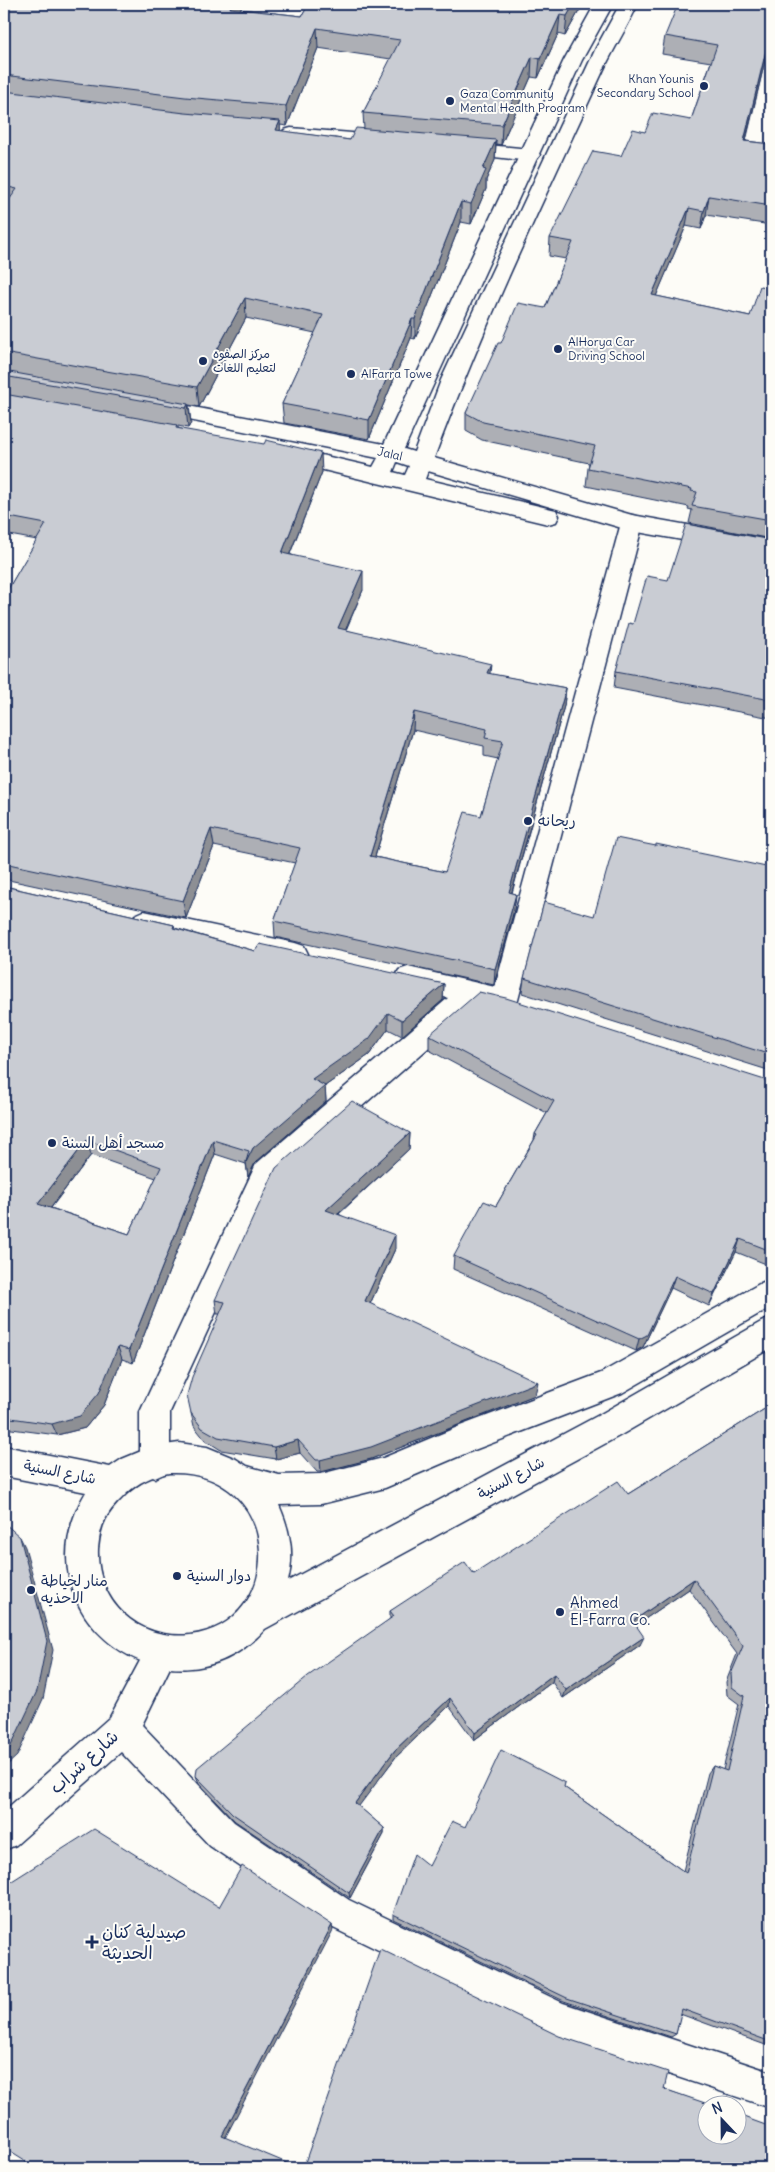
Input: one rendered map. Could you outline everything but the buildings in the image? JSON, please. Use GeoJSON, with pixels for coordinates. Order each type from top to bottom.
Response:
{"type":"FeatureCollection","features":[{"type":"Feature","properties":{"kind":"main road"},"geometry":{"type":"LineString","coordinates":[[380,477],[573,60],[604,4]]}},
{"type":"Feature","properties":{"kind":"main road"},"geometry":{"type":"LineString","coordinates":[[412,484],[452,380],[554,155],[605,48],[629,4]]}},
{"type":"Feature","properties":{"kind":"main road"},"geometry":{"type":"LineString","coordinates":[[275,133],[402,144]]}},
{"type":"Feature","properties":{"kind":"main road"},"geometry":{"type":"LineString","coordinates":[[441,147],[530,155]]}},
{"type":"Feature","properties":{"kind":"main road","name":"Jalal"},"geometry":{"type":"LineString","coordinates":[[129,402],[391,453],[422,461],[630,529],[771,548]]}},
{"type":"Feature","properties":{"kind":"main road","name":"Jalal"},"geometry":{"type":"LineString","coordinates":[[267,450],[412,484],[771,556]]}},
{"type":"Feature","properties":{"kind":"main road"},"geometry":{"type":"LineString","coordinates":[[387,974],[474,992],[514,1003],[630,529]]}},
{"type":"Feature","properties":{"kind":"main road"},"geometry":{"type":"LineString","coordinates":[[118,916],[320,960]]}},
{"type":"Feature","properties":{"kind":"main road"},"geometry":{"type":"LineString","coordinates":[[155,1462],[155,1412],[266,1173],[474,992]]}},
{"type":"Feature","properties":{"kind":"main road","name":"شارع السنية"},"geometry":{"type":"LineString","coordinates":[[771,1292],[611,1383],[460,1440],[385,1473],[321,1489],[279,1490],[247,1480],[220,1464],[188,1458],[155,1462],[135,1471],[116,1483],[96,1508],[84,1536],[81,1568],[89,1598],[106,1624],[131,1642],[162,1651],[193,1650],[223,1639],[248,1620],[601,1429],[771,1332]]}},
{"type":"Feature","properties":{"kind":"main road","name":"شارع السنية"},"geometry":{"type":"LineString","coordinates":[[4,1461],[116,1483]]}},
{"type":"Feature","properties":{"kind":"main road","name":"شارع السنية"},"geometry":{"type":"LineString","coordinates":[[247,1480],[267,1506],[277,1536],[276,1566],[267,1595],[248,1620]]}},
{"type":"Feature","properties":{"kind":"main road","name":"شارع شراب"},"geometry":{"type":"LineString","coordinates":[[4,1833],[122,1729],[162,1651]]}},
{"type":"Feature","properties":{"kind":"main road"},"geometry":{"type":"LineString","coordinates":[[122,1729],[222,1834],[337,1912],[557,2019],[771,2090]]}},
{"type":"Feature","properties":{"kind":"place","name":"Khan Younis Secondary School"},"geometry":{"type":"Point","coordinates":[704,86]}},
{"type":"Feature","properties":{"kind":"place","name":"Gaza Community Mental Health Program"},"geometry":{"type":"Point","coordinates":[450,101]}},
{"type":"Feature","properties":{"kind":"place","name":"AlHorya Car Driving School"},"geometry":{"type":"Point","coordinates":[558,349]}},
{"type":"Feature","properties":{"kind":"place","name":"مركز الصفوه لتعليم اللغات"},"geometry":{"type":"Point","coordinates":[203,361]}},
{"type":"Feature","properties":{"kind":"place","name":"AlFarra Towe"},"geometry":{"type":"Point","coordinates":[351,374]}},
{"type":"Feature","properties":{"kind":"place","name":"ريحانه"},"geometry":{"type":"Point","coordinates":[528,821]}},
{"type":"Feature","properties":{"kind":"place","name":"مسجد أهل السنة"},"geometry":{"type":"Point","coordinates":[52,1143]}},
{"type":"Feature","properties":{"kind":"place","name":"دوار السنية"},"geometry":{"type":"Point","coordinates":[177,1576]}},
{"type":"Feature","properties":{"kind":"place","name":"منار لخياطة الاحذيه"},"geometry":{"type":"Point","coordinates":[31,1590]}},
{"type":"Feature","properties":{"kind":"place","name":"Ahmed El-Farra Co."},"geometry":{"type":"Point","coordinates":[560,1612]}},
{"type":"Feature","properties":{"kind":"place","name":"صيدلية كنان الحديثة"},"geometry":{"type":"Point","coordinates":[92,1942]}}]}
